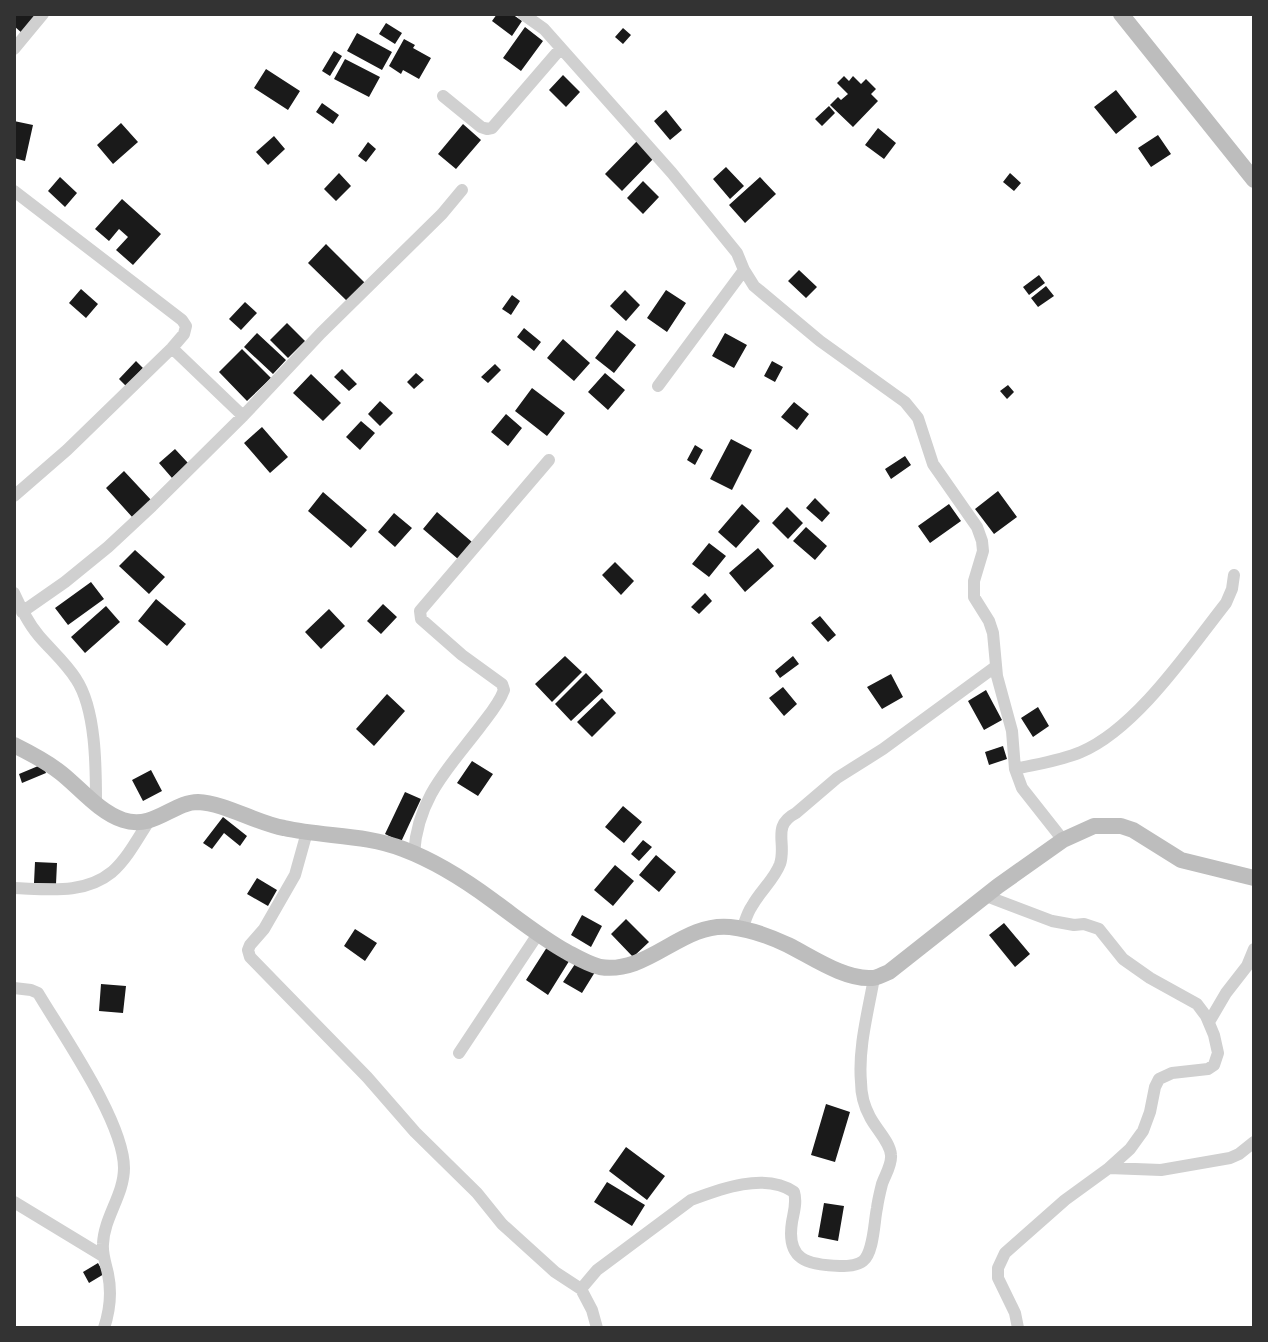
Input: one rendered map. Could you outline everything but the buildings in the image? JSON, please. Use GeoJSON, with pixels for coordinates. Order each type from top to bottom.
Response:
{"type":"FeatureCollection","features":[{"type":"Feature","properties":{"kind":"street"},"geometry":{"type":"LineString","coordinates":[[14,49],[43,14]]}},
{"type":"Feature","properties":{"kind":"street"},"geometry":{"type":"LineString","coordinates":[[523,14],[544,29],[672,173],[737,253],[754,286],[829,348],[905,402],[918,418],[933,464],[981,536],[983,551],[973,590],[991,627],[995,667],[1012,731],[1015,769],[1022,788],[1063,840]]}},
{"type":"Feature","properties":{"kind":"street"},"geometry":{"type":"LineString","coordinates":[[1121,14],[1254,180]]}},
{"type":"Feature","properties":{"kind":"street"},"geometry":{"type":"LineString","coordinates":[[443,96],[481,127],[492,128],[561,48]]}},
{"type":"Feature","properties":{"kind":"street"},"geometry":{"type":"LineString","coordinates":[[22,612],[108,547],[152,506],[442,214],[462,190]]}},
{"type":"Feature","properties":{"kind":"street"},"geometry":{"type":"LineString","coordinates":[[14,191],[185,322],[184,334],[172,348],[67,450],[14,496]]}},
{"type":"Feature","properties":{"kind":"street"},"geometry":{"type":"LineString","coordinates":[[658,386],[744,270]]}},
{"type":"Feature","properties":{"kind":"street"},"geometry":{"type":"LineString","coordinates":[[172,348],[243,416]]}},
{"type":"Feature","properties":{"kind":"street"},"geometry":{"type":"LineString","coordinates":[[414,853],[415,832],[431,792],[492,712],[504,690],[502,684],[462,655],[421,619],[420,611],[549,460]]}},
{"type":"Feature","properties":{"kind":"street"},"geometry":{"type":"LineString","coordinates":[[1015,769],[1079,753],[1097,744],[1134,715],[1226,603],[1234,575]]}},
{"type":"Feature","properties":{"kind":"street"},"geometry":{"type":"LineString","coordinates":[[14,593],[37,634],[71,672],[85,696],[96,763],[96,802]]}},
{"type":"Feature","properties":{"kind":"street"},"geometry":{"type":"LineString","coordinates":[[742,929],[751,907],[780,864],[783,823],[837,778],[883,749],[995,667]]}},
{"type":"Feature","properties":{"kind":"street"},"geometry":{"type":"LineString","coordinates":[[14,745],[57,770],[110,814],[123,820],[149,821],[191,802],[199,802],[217,805],[264,824],[371,840],[414,853],[441,866],[538,934],[586,963],[601,967],[634,964],[684,936],[705,929],[729,927],[785,944],[858,977],[874,978],[889,972],[1063,840],[1094,826],[1121,826],[1133,830],[1181,860],[1254,878]]}},
{"type":"Feature","properties":{"kind":"street"},"geometry":{"type":"LineString","coordinates":[[14,888],[63,889],[96,882],[113,871],[149,821]]}},
{"type":"Feature","properties":{"kind":"street"},"geometry":{"type":"LineString","coordinates":[[307,832],[295,875],[264,929],[250,945],[250,957],[477,1193],[502,1224],[555,1272],[581,1289],[597,1328]]}},
{"type":"Feature","properties":{"kind":"street"},"geometry":{"type":"LineString","coordinates":[[986,896],[1052,921],[1084,924],[1099,929],[1123,959],[1197,1004],[1209,1022],[1218,1053],[1214,1065],[1208,1069],[1184,1071],[1159,1079],[1143,1131],[1130,1149],[1005,1253],[998,1268],[998,1278],[1015,1313],[1018,1328]]}},
{"type":"Feature","properties":{"kind":"street"},"geometry":{"type":"LineString","coordinates":[[459,1053],[538,934]]}},
{"type":"Feature","properties":{"kind":"street"},"geometry":{"type":"LineString","coordinates":[[1209,1022],[1247,966],[1254,949]]}},
{"type":"Feature","properties":{"kind":"street"},"geometry":{"type":"LineString","coordinates":[[581,1289],[597,1270],[691,1200],[708,1193],[760,1182],[794,1192],[790,1242],[796,1255],[806,1262],[822,1265],[846,1266],[865,1260],[891,1155],[868,1115],[860,1078],[862,1045],[874,978]]}},
{"type":"Feature","properties":{"kind":"street"},"geometry":{"type":"LineString","coordinates":[[14,988],[38,993],[109,1114],[124,1165],[123,1178],[106,1224],[103,1243],[111,1298],[104,1328]]}},
{"type":"Feature","properties":{"kind":"street"},"geometry":{"type":"LineString","coordinates":[[1109,1168],[1161,1170],[1230,1158],[1254,1142]]}},
{"type":"Feature","properties":{"kind":"street"},"geometry":{"type":"LineString","coordinates":[[14,1202],[103,1256]]}}]}
